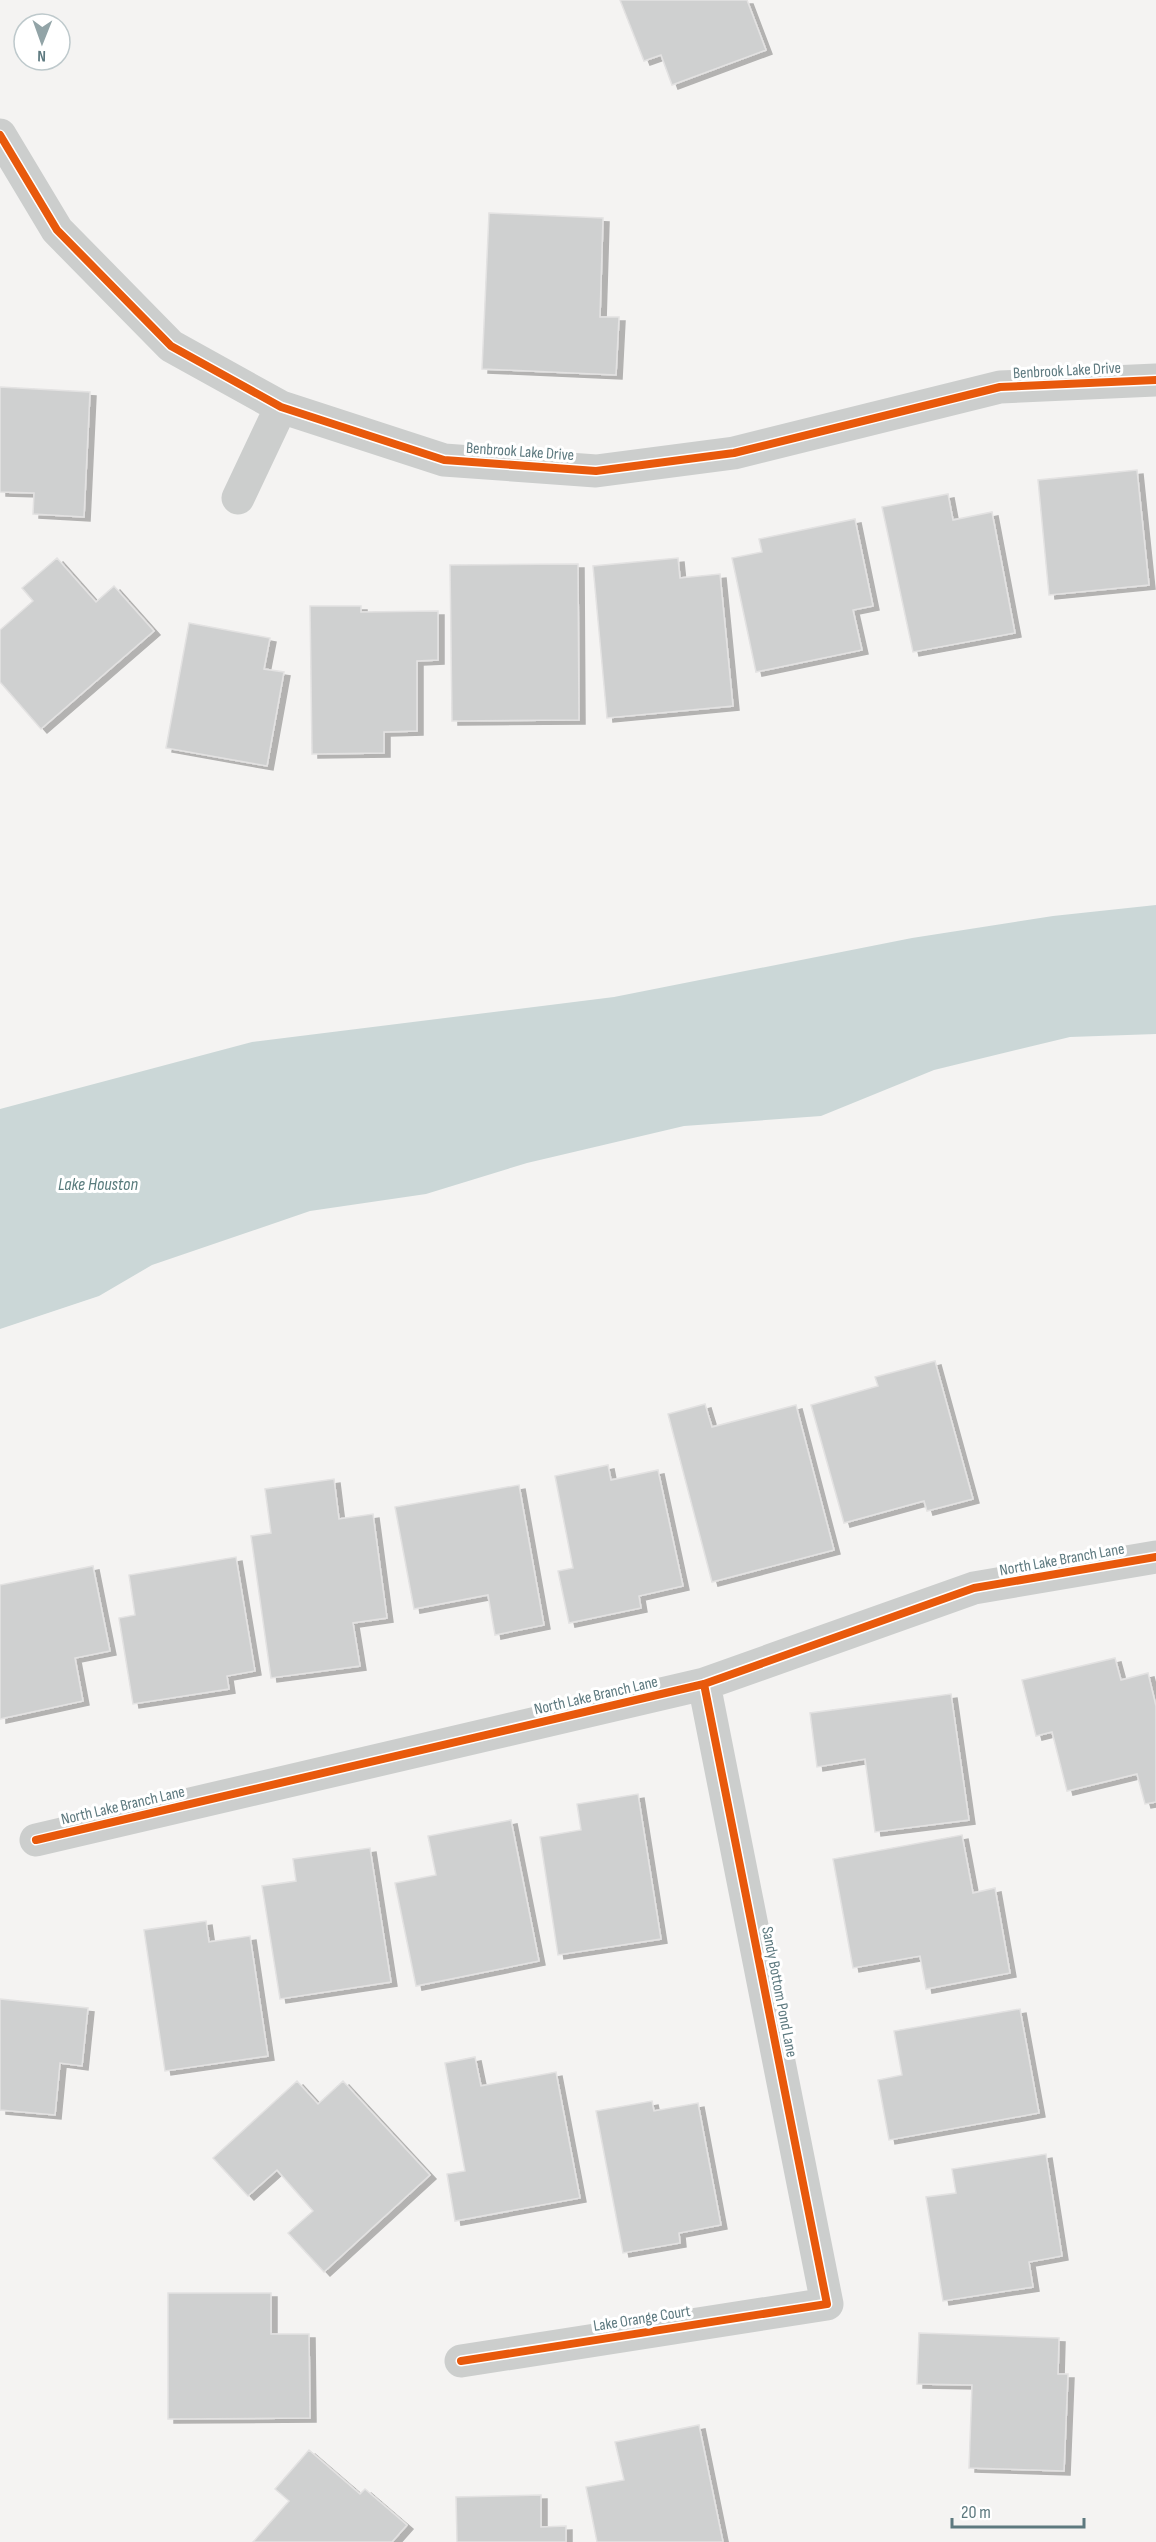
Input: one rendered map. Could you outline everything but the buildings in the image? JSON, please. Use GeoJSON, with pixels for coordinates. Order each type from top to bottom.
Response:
{"type":"FeatureCollection","features":[{"type":"Feature","properties":{"kind":"street","name":"Benbrook Lake Drive"},"geometry":{"type":"LineString","coordinates":[[0,135],[57,230],[171,346],[281,407],[444,460],[596,471],[734,453],[1000,387],[1156,380]]}},
{"type":"Feature","properties":{"kind":"street"},"geometry":{"type":"LineString","coordinates":[[238,498],[281,407]]}},
{"type":"Feature","properties":{"kind":"street","name":"North Lake Branch Lane"},"geometry":{"type":"LineString","coordinates":[[36,1840],[704,1684],[974,1588],[1156,1557]]}},
{"type":"Feature","properties":{"kind":"street","name":"Sandy Bottom Pond Lane"},"geometry":{"type":"LineString","coordinates":[[704,1684],[827,2304]]}},
{"type":"Feature","properties":{"kind":"street","name":"Lake Orange Court"},"geometry":{"type":"LineString","coordinates":[[460,2361],[827,2304]]}},
{"type":"Feature","properties":{"kind":"water","name":"Lake Houston"},"geometry":{"type":"Polygon","coordinates":[[[1156,905],[1156,1034],[1070,1037],[934,1070],[821,1116],[684,1126],[527,1163],[426,1194],[310,1211],[152,1265],[99,1296],[0,1329],[0,1109],[252,1042],[614,997],[912,938],[1053,916],[1156,905]]]}},
{"type":"Feature","properties":{"kind":"cycle path"},"geometry":{"type":"LineString","coordinates":[[0,135],[57,230],[171,346],[281,407],[444,460],[596,471],[734,453],[1000,387],[1156,380]]}},
{"type":"Feature","properties":{"kind":"cycle path"},"geometry":{"type":"LineString","coordinates":[[36,1840],[704,1684],[974,1588],[1156,1557]]}},
{"type":"Feature","properties":{"kind":"cycle path"},"geometry":{"type":"LineString","coordinates":[[461,2361],[827,2304],[704,1684]]}}]}
